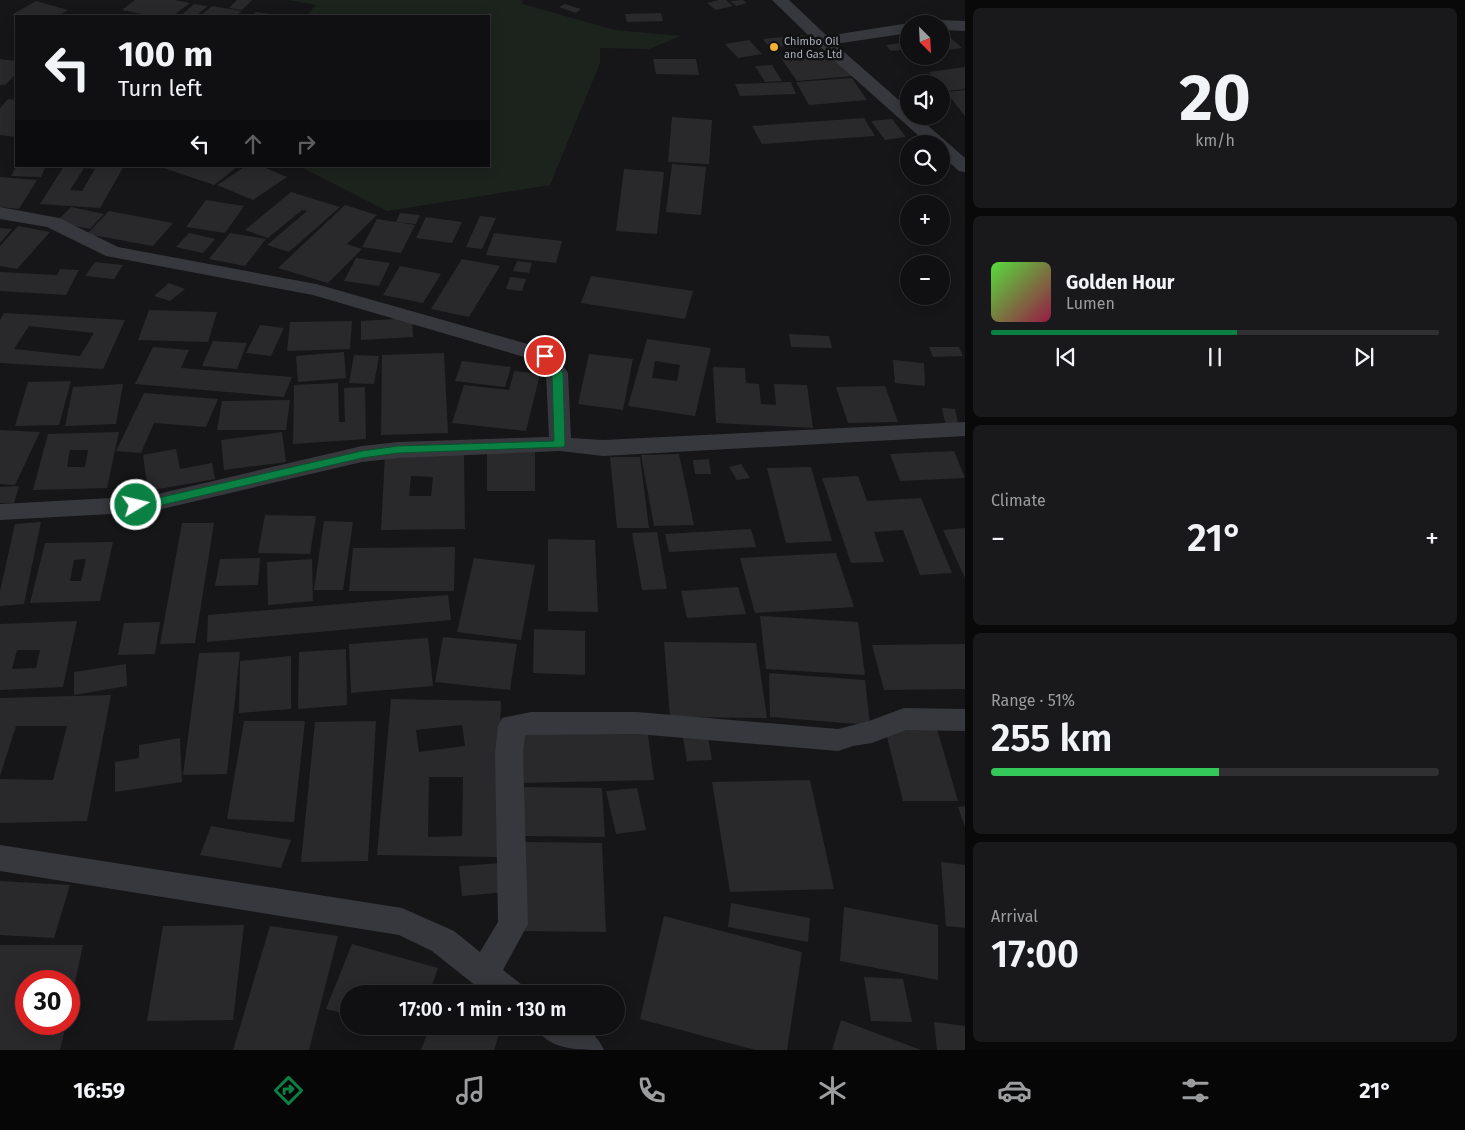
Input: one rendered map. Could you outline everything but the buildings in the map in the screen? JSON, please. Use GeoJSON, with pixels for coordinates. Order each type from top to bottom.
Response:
{"type":"FeatureCollection","features":[{"type":"Feature","properties":{"kind":"street"},"geometry":{"type":"LineString","coordinates":[[780,0],[929,135]]}},
{"type":"Feature","properties":{"kind":"street"},"geometry":{"type":"LineString","coordinates":[[950,25],[965,26]]}},
{"type":"Feature","properties":{"kind":"street"},"geometry":{"type":"LineString","coordinates":[[823,41],[900,29]]}},
{"type":"Feature","properties":{"kind":"street"},"geometry":{"type":"LineString","coordinates":[[950,154],[965,167]]}},
{"type":"Feature","properties":{"kind":"street"},"geometry":{"type":"LineString","coordinates":[[0,213],[52,222],[113,252],[316,290],[545,356],[558,373],[560,444]]}},
{"type":"Feature","properties":{"kind":"street"},"geometry":{"type":"LineString","coordinates":[[0,512],[149,504],[362,454],[398,450],[560,444],[603,448],[965,429]]}},
{"type":"Feature","properties":{"kind":"street"},"geometry":{"type":"LineString","coordinates":[[484,974],[513,924],[509,754],[512,726],[531,723],[637,723],[838,740],[872,732],[904,718],[965,720]]}},
{"type":"Feature","properties":{"kind":"street"},"geometry":{"type":"LineString","coordinates":[[0,858],[402,922],[443,941],[498,985]]}},
{"type":"Feature","properties":{"kind":"street"},"geometry":{"type":"LineString","coordinates":[[565,1035],[588,1050]]}},
{"type":"Feature","properties":{"kind":"shaded area"},"geometry":{"type":"Polygon","coordinates":[[[289,0],[523,0],[522,4],[615,30],[681,36],[649,49],[600,48],[600,63],[550,185],[387,211],[301,167],[490,167],[490,15],[307,15],[316,5],[289,0]]]}},
{"type":"Feature","properties":{"kind":"place","name":"Chimbo Oil and Gas Ltd"},"geometry":{"type":"Point","coordinates":[774,47]}},
{"type":"Feature","properties":{"kind":"route"},"geometry":{"type":"LineString","coordinates":[[136,505],[149,504],[362,454],[398,450],[560,444],[558,373],[545,356]]}}]}
